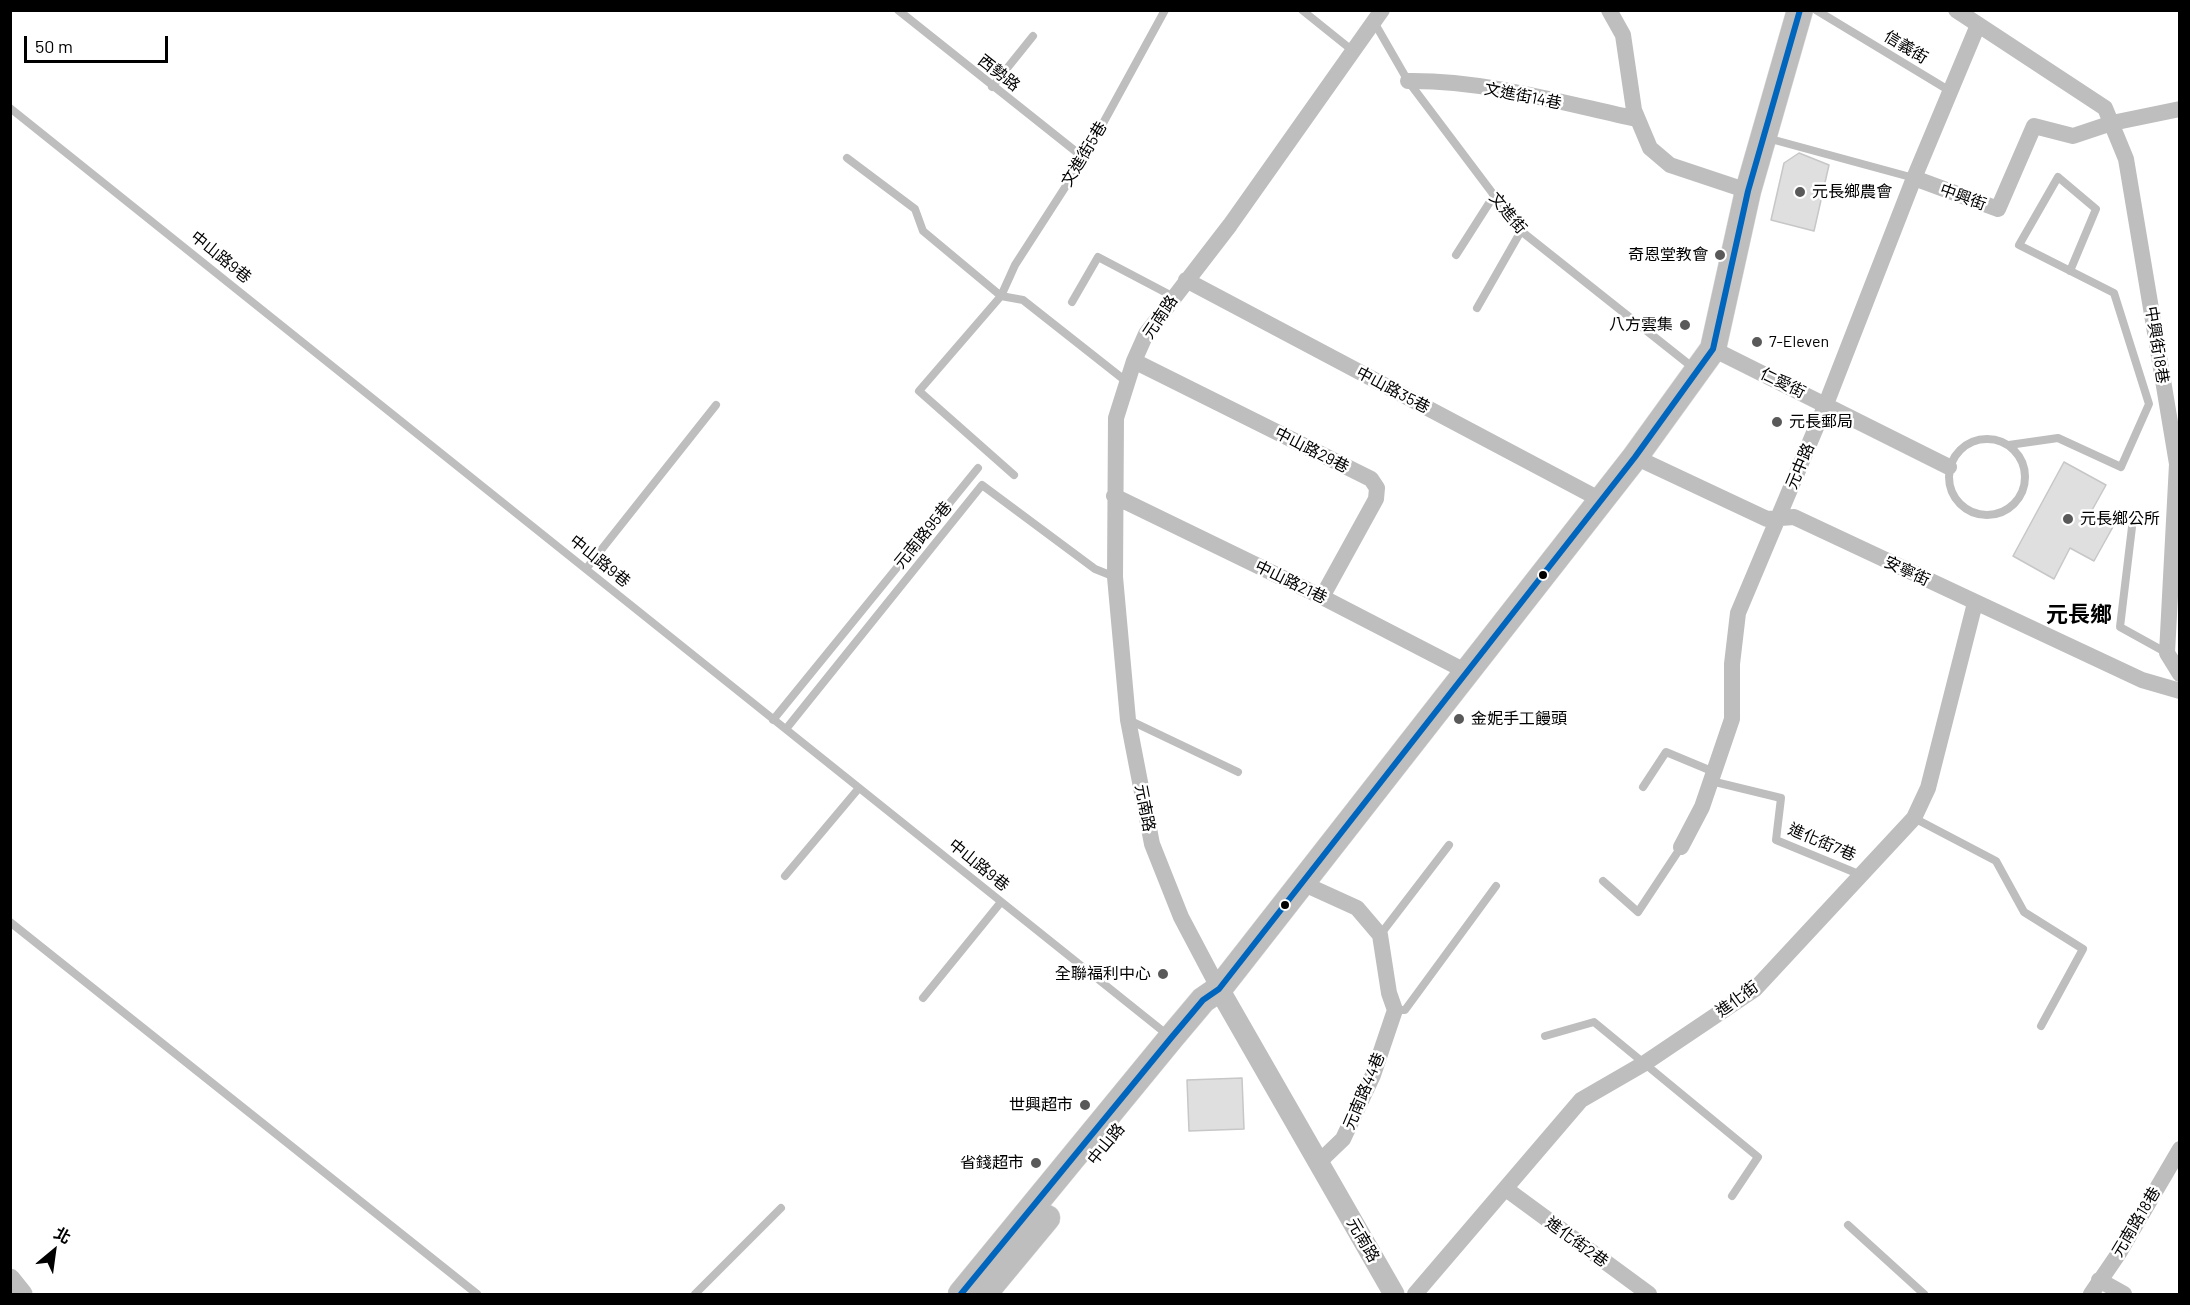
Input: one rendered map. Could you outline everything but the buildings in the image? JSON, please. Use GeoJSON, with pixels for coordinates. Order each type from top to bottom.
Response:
{"type":"FeatureCollection","features":[{"type":"Feature","properties":{"kind":"main road","name":"中山路"},"geometry":{"type":"LineString","coordinates":[[961,1294],[1203,1000],[1219,989],[1635,457],[1713,349],[1748,191],[1800,10]]}},
{"type":"Feature","properties":{"kind":"main road","name":"中山路"},"geometry":{"type":"LineString","coordinates":[[984,1294],[1214,1011],[1219,989]]}},
{"type":"Feature","properties":{"kind":"street"},"geometry":{"type":"LineString","coordinates":[[1609,10],[1623,35],[1634,110],[1650,148],[1670,165],[1748,191]]}},
{"type":"Feature","properties":{"kind":"street"},"geometry":{"type":"LineString","coordinates":[[1956,10],[2105,108],[2112,123]]}},
{"type":"Feature","properties":{"kind":"street"},"geometry":{"type":"LineString","coordinates":[[1186,280],[1230,225],[1378,16]]}},
{"type":"Feature","properties":{"kind":"street","name":"元中路"},"geometry":{"type":"LineString","coordinates":[[1681,847],[1702,807],[1732,719],[1732,664],[1738,614],[1826,404],[1914,178],[1978,25]]}},
{"type":"Feature","properties":{"kind":"street","name":"文進街14巷"},"geometry":{"type":"LineString","coordinates":[[1408,81],[1437,81],[1501,91],[1637,119]]}},
{"type":"Feature","properties":{"kind":"street","name":"中興街"},"geometry":{"type":"LineString","coordinates":[[1914,178],[1998,209],[2034,126],[2073,136],[2112,123],[2180,109]]}},
{"type":"Feature","properties":{"kind":"street","name":"中興街18巷"},"geometry":{"type":"LineString","coordinates":[[2112,123],[2126,159],[2178,464],[2167,653]]}},
{"type":"Feature","properties":{"kind":"street","name":"元南路"},"geometry":{"type":"LineString","coordinates":[[1186,280],[1146,334],[1134,361],[1116,418],[1115,577],[1128,720],[1152,844],[1181,917],[1219,989],[1394,1294]]}},
{"type":"Feature","properties":{"kind":"street","name":"中山路35巷"},"geometry":{"type":"LineString","coordinates":[[1186,280],[1601,500]]}},
{"type":"Feature","properties":{"kind":"street","name":"仁愛街"},"geometry":{"type":"LineString","coordinates":[[1713,349],[1949,467]]}},
{"type":"Feature","properties":{"kind":"street","name":"中山路29巷"},"geometry":{"type":"LineString","coordinates":[[1134,361],[1371,479],[1377,488],[1376,499],[1322,597]]}},
{"type":"Feature","properties":{"kind":"street","name":"安寧街"},"geometry":{"type":"LineString","coordinates":[[1635,457],[1767,519],[1794,517],[2142,680],[2180,691]]}},
{"type":"Feature","properties":{"kind":"street","name":"中山路21巷"},"geometry":{"type":"LineString","coordinates":[[1114,496],[1322,597],[1467,672]]}},
{"type":"Feature","properties":{"kind":"street","name":"進化街"},"geometry":{"type":"LineString","coordinates":[[1415,1294],[1581,1100],[1645,1063],[1755,989],[1914,818],[1928,788],[1975,603]]}},
{"type":"Feature","properties":{"kind":"street"},"geometry":{"type":"LineString","coordinates":[[2167,653],[2180,674]]}},
{"type":"Feature","properties":{"kind":"street"},"geometry":{"type":"LineString","coordinates":[[1302,884],[1358,908],[1380,935],[1389,993],[1395,1010]]}},
{"type":"Feature","properties":{"kind":"street","name":"元南路44巷"},"geometry":{"type":"LineString","coordinates":[[1318,1163],[1343,1139],[1373,1075],[1395,1010]]}},
{"type":"Feature","properties":{"kind":"street","name":"元南路18巷"},"geometry":{"type":"LineString","coordinates":[[2095,1287],[2119,1253],[2180,1149]]}},
{"type":"Feature","properties":{"kind":"street","name":"進化街2巷"},"geometry":{"type":"LineString","coordinates":[[1506,1189],[1649,1294]]}},
{"type":"Feature","properties":{"kind":"street"},"geometry":{"type":"LineString","coordinates":[[10,1279],[22,1294]]}},
{"type":"Feature","properties":{"kind":"street"},"geometry":{"type":"LineString","coordinates":[[2095,1287],[2124,1294]]}},
{"type":"Feature","properties":{"kind":"lane","name":"西勢路"},"geometry":{"type":"LineString","coordinates":[[897,10],[1084,158]]}},
{"type":"Feature","properties":{"kind":"lane","name":"文進街5巷"},"geometry":{"type":"LineString","coordinates":[[1014,475],[920,391],[1001,296],[1015,265],[1084,158],[1165,10]]}},
{"type":"Feature","properties":{"kind":"lane"},"geometry":{"type":"LineString","coordinates":[[1302,10],[1353,51]]}},
{"type":"Feature","properties":{"kind":"lane","name":"信義街"},"geometry":{"type":"LineString","coordinates":[[1816,10],[1950,91]]}},
{"type":"Feature","properties":{"kind":"lane","name":"文進街"},"geometry":{"type":"LineString","coordinates":[[1378,16],[1408,81],[1460,148],[1493,197],[1521,231],[1696,371]]}},
{"type":"Feature","properties":{"kind":"lane"},"geometry":{"type":"LineString","coordinates":[[992,87],[1033,36]]}},
{"type":"Feature","properties":{"kind":"lane","name":"中山路9巷"},"geometry":{"type":"LineString","coordinates":[[10,108],[1171,1038]]}},
{"type":"Feature","properties":{"kind":"lane","name":"中興街"},"geometry":{"type":"LineString","coordinates":[[1763,137],[1914,178]]}},
{"type":"Feature","properties":{"kind":"lane"},"geometry":{"type":"LineString","coordinates":[[847,158],[915,209],[923,231],[1001,296],[1023,300],[1127,382]]}},
{"type":"Feature","properties":{"kind":"lane"},"geometry":{"type":"LineString","coordinates":[[2009,445],[2058,438],[2121,467],[2149,404],[2114,292],[2019,245],[2058,177],[2096,209],[2070,270]]}},
{"type":"Feature","properties":{"kind":"lane"},"geometry":{"type":"LineString","coordinates":[[1456,255],[1493,197]]}},
{"type":"Feature","properties":{"kind":"lane"},"geometry":{"type":"LineString","coordinates":[[1477,308],[1521,231]]}},
{"type":"Feature","properties":{"kind":"lane"},"geometry":{"type":"LineString","coordinates":[[1072,302],[1098,257],[1173,297]]}},
{"type":"Feature","properties":{"kind":"lane"},"geometry":{"type":"LineString","coordinates":[[586,569],[716,405]]}},
{"type":"Feature","properties":{"kind":"lane"},"geometry":{"type":"LineString","coordinates":[[1980,438],[1995,439],[2009,445],[2019,456],[2025,469],[2025,483],[2020,497],[2009,508],[1995,514],[1979,514],[1965,508],[1954,497],[1948,483],[1949,467],[1961,449],[1980,438]]}},
{"type":"Feature","properties":{"kind":"lane"},"geometry":{"type":"LineString","coordinates":[[774,720],[978,468]]}},
{"type":"Feature","properties":{"kind":"lane","name":"元南路95巷"},"geometry":{"type":"LineString","coordinates":[[786,729],[982,485],[1095,569],[1115,577]]}},
{"type":"Feature","properties":{"kind":"lane"},"geometry":{"type":"LineString","coordinates":[[2132,527],[2120,627],[2167,653]]}},
{"type":"Feature","properties":{"kind":"lane"},"geometry":{"type":"LineString","coordinates":[[1128,720],[1238,772]]}},
{"type":"Feature","properties":{"kind":"lane"},"geometry":{"type":"LineString","coordinates":[[1643,787],[1666,752],[1713,776]]}},
{"type":"Feature","properties":{"kind":"lane","name":"進化街7巷"},"geometry":{"type":"LineString","coordinates":[[1713,776],[1781,798],[1776,840],[1861,875]]}},
{"type":"Feature","properties":{"kind":"lane"},"geometry":{"type":"LineString","coordinates":[[785,876],[859,788]]}},
{"type":"Feature","properties":{"kind":"lane"},"geometry":{"type":"LineString","coordinates":[[1914,818],[1996,861],[2024,912],[2083,949],[2041,1026]]}},
{"type":"Feature","properties":{"kind":"lane"},"geometry":{"type":"LineString","coordinates":[[1380,935],[1449,845]]}},
{"type":"Feature","properties":{"kind":"lane"},"geometry":{"type":"LineString","coordinates":[[1603,881],[1638,912],[1681,847]]}},
{"type":"Feature","properties":{"kind":"lane"},"geometry":{"type":"LineString","coordinates":[[1395,1010],[1406,1010],[1496,886]]}},
{"type":"Feature","properties":{"kind":"lane"},"geometry":{"type":"LineString","coordinates":[[922,998],[1002,902]]}},
{"type":"Feature","properties":{"kind":"lane"},"geometry":{"type":"LineString","coordinates":[[10,922],[477,1294]]}},
{"type":"Feature","properties":{"kind":"lane"},"geometry":{"type":"LineString","coordinates":[[1545,1036],[1594,1022],[1758,1157],[1732,1196]]}},
{"type":"Feature","properties":{"kind":"lane"},"geometry":{"type":"LineString","coordinates":[[695,1294],[781,1208]]}},
{"type":"Feature","properties":{"kind":"lane"},"geometry":{"type":"LineString","coordinates":[[1848,1225],[1924,1294]]}},
{"type":"Feature","properties":{"kind":"transit line"},"geometry":{"type":"LineString","coordinates":[[961,1294],[1203,1000],[1219,989],[1635,457],[1713,349],[1748,191],[1800,10]]}},
{"type":"Feature","properties":{"kind":"place","name":"元長鄉農會"},"geometry":{"type":"Point","coordinates":[1800,192]}},
{"type":"Feature","properties":{"kind":"place","name":"奇恩堂教會"},"geometry":{"type":"Point","coordinates":[1720,255]}},
{"type":"Feature","properties":{"kind":"place","name":"八方雲集"},"geometry":{"type":"Point","coordinates":[1685,325]}},
{"type":"Feature","properties":{"kind":"place","name":"7-Eleven"},"geometry":{"type":"Point","coordinates":[1757,342]}},
{"type":"Feature","properties":{"kind":"place","name":"元長郵局"},"geometry":{"type":"Point","coordinates":[1777,422]}},
{"type":"Feature","properties":{"kind":"place","name":"元長鄉公所"},"geometry":{"type":"Point","coordinates":[2068,519]}},
{"type":"Feature","properties":{"kind":"place","name":"金妮手工饅頭"},"geometry":{"type":"Point","coordinates":[1459,719]}},
{"type":"Feature","properties":{"kind":"place","name":"全聯福利中心"},"geometry":{"type":"Point","coordinates":[1163,974]}},
{"type":"Feature","properties":{"kind":"place","name":"世興超市"},"geometry":{"type":"Point","coordinates":[1085,1105]}},
{"type":"Feature","properties":{"kind":"place","name":"省錢超市"},"geometry":{"type":"Point","coordinates":[1036,1163]}},
{"type":"Feature","properties":{"kind":"district","name":"元長鄉"},"geometry":{"type":"Point","coordinates":[2079,615]}}]}
